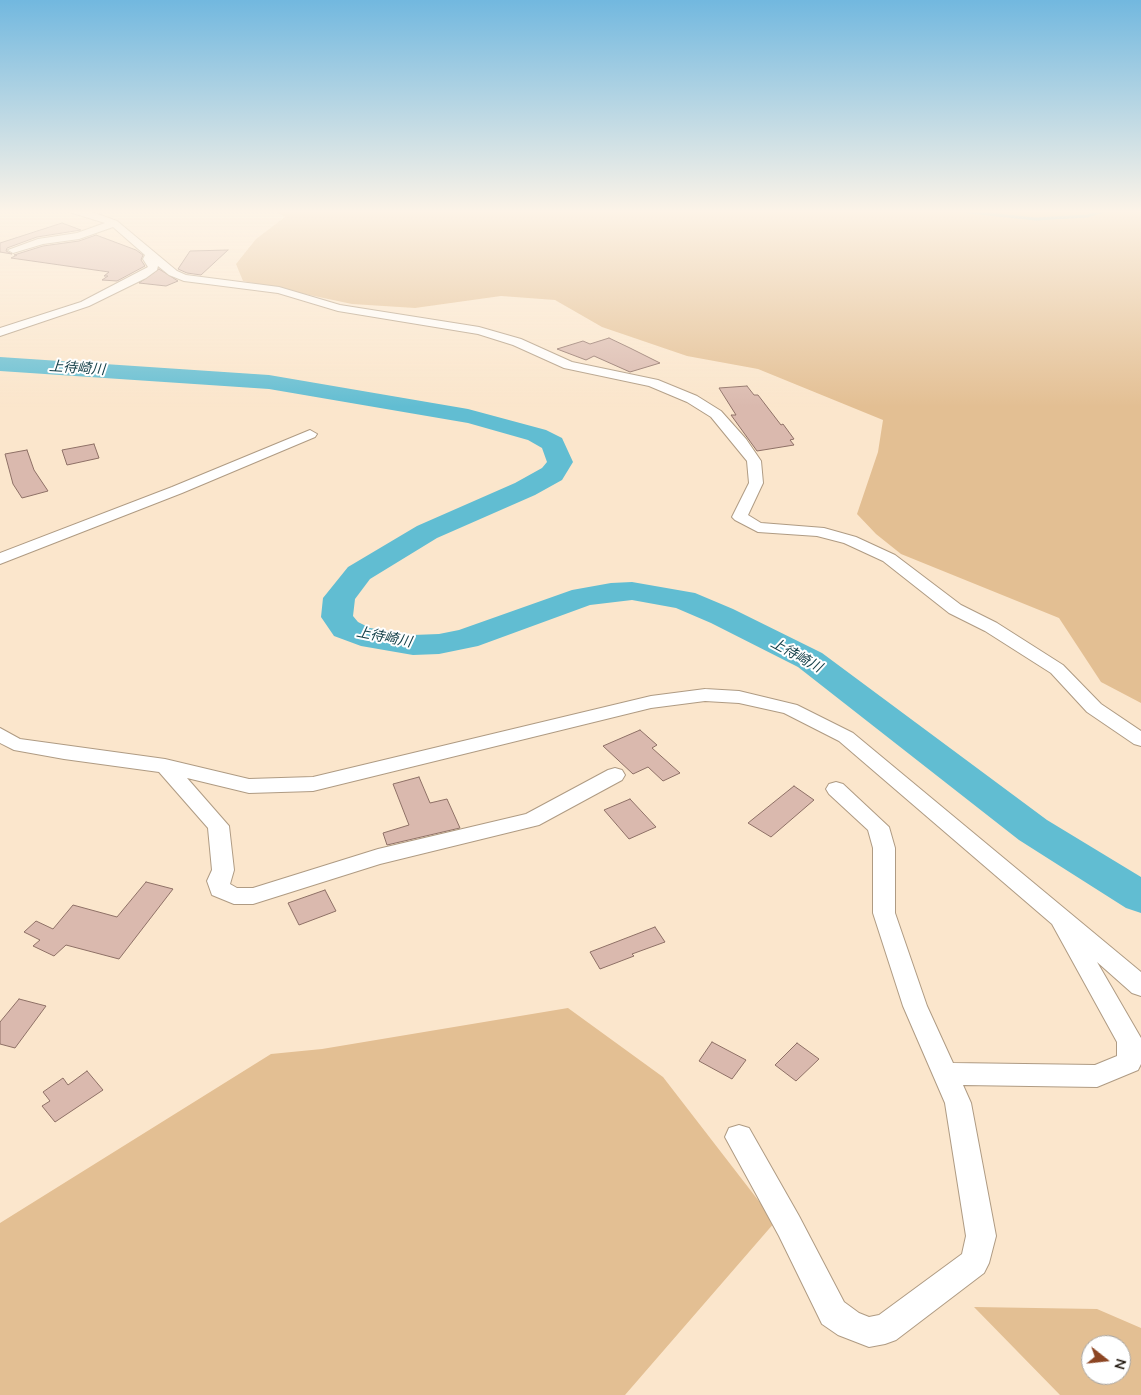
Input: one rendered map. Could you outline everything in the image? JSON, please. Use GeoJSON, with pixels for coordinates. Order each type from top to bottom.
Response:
{"type":"FeatureCollection","features":[{"type":"Feature","properties":{"kind":"street"},"geometry":{"type":"LineString","coordinates":[[0,332],[85,304],[140,277]]}},
{"type":"Feature","properties":{"kind":"street"},"geometry":{"type":"LineString","coordinates":[[182,277],[279,290],[338,308],[479,331],[517,342],[568,365],[653,382],[692,399],[716,414],[754,460],[756,483],[740,517],[758,526],[818,531],[850,540],[889,558],[955,609],[991,626],[1057,668],[1094,708],[1141,740]]}},
{"type":"Feature","properties":{"kind":"street"},"geometry":{"type":"LineString","coordinates":[[0,559],[177,490],[310,434]]}},
{"type":"Feature","properties":{"kind":"street"},"geometry":{"type":"LineString","coordinates":[[0,734],[14,744],[64,753],[165,766],[249,786],[313,784],[652,702],[705,695],[739,697],[790,708],[846,737],[1141,986]]}},
{"type":"Feature","properties":{"kind":"street"},"geometry":{"type":"LineString","coordinates":[[165,766],[218,826],[223,870],[218,880],[220,889],[234,896],[253,896],[378,857],[532,820],[615,774]]}},
{"type":"Feature","properties":{"kind":"street"},"geometry":{"type":"LineString","coordinates":[[739,1137],[789,1226],[833,1312],[849,1324],[869,1332],[885,1328],[974,1263],[981,1236],[958,1103],[914,1006],[884,914],[884,848],[878,826],[836,789]]}},
{"type":"Feature","properties":{"kind":"street"},"geometry":{"type":"LineString","coordinates":[[945,1074],[1097,1076],[1129,1062],[1130,1042],[1056,915]]}},
{"type":"Feature","properties":{"kind":"shaded area"},"geometry":{"type":"Polygon","coordinates":[[[241,277],[1141,277],[1141,703],[1101,682],[1059,618],[901,554],[876,534],[857,514],[878,452],[883,420],[758,369],[687,356],[602,327],[555,300],[501,296],[415,308],[352,304],[243,281],[241,277]]]}},
{"type":"Feature","properties":{"kind":"shaded area"},"geometry":{"type":"Polygon","coordinates":[[[568,1008],[663,1077],[775,1222],[625,1395],[0,1395],[0,1223],[271,1054],[322,1049],[568,1008]]]}},
{"type":"Feature","properties":{"kind":"shaded area"},"geometry":{"type":"Polygon","coordinates":[[[974,1307],[1097,1309],[1141,1328],[1141,1395],[1060,1395],[974,1307]]]}},
{"type":"Feature","properties":{"kind":"building"},"geometry":{"type":"Polygon","coordinates":[[[106,277],[124,277],[117,281],[102,280],[106,277]]]}},
{"type":"Feature","properties":{"kind":"building"},"geometry":{"type":"Polygon","coordinates":[[[147,277],[172,277],[178,281],[166,286],[139,283],[147,277]]]}},
{"type":"Feature","properties":{"kind":"building"},"geometry":{"type":"Polygon","coordinates":[[[609,338],[660,363],[630,372],[594,356],[586,360],[557,349],[583,341],[590,344],[609,338]]]}},
{"type":"Feature","properties":{"kind":"building"},"geometry":{"type":"Polygon","coordinates":[[[747,386],[754,395],[758,395],[781,425],[783,424],[794,439],[790,440],[794,445],[757,451],[731,415],[736,415],[719,388],[747,386]]]}},
{"type":"Feature","properties":{"kind":"building"},"geometry":{"type":"Polygon","coordinates":[[[94,444],[99,458],[67,465],[62,450],[94,444]]]}},
{"type":"Feature","properties":{"kind":"building"},"geometry":{"type":"Polygon","coordinates":[[[27,450],[34,470],[48,491],[22,498],[13,484],[5,454],[27,450]]]}},
{"type":"Feature","properties":{"kind":"building"},"geometry":{"type":"Polygon","coordinates":[[[640,730],[657,745],[652,748],[680,773],[663,781],[648,767],[633,774],[603,746],[640,730]]]}},
{"type":"Feature","properties":{"kind":"building"},"geometry":{"type":"Polygon","coordinates":[[[419,777],[430,803],[447,799],[460,828],[387,845],[383,833],[409,825],[393,784],[419,777]]]}},
{"type":"Feature","properties":{"kind":"building"},"geometry":{"type":"Polygon","coordinates":[[[794,786],[814,800],[771,837],[748,823],[794,786]]]}},
{"type":"Feature","properties":{"kind":"building"},"geometry":{"type":"Polygon","coordinates":[[[630,799],[656,827],[629,839],[604,810],[630,799]]]}},
{"type":"Feature","properties":{"kind":"building"},"geometry":{"type":"Polygon","coordinates":[[[146,882],[173,889],[119,959],[66,945],[54,956],[33,946],[40,940],[24,932],[36,921],[53,929],[73,905],[117,917],[146,882]]]}},
{"type":"Feature","properties":{"kind":"building"},"geometry":{"type":"Polygon","coordinates":[[[325,890],[336,911],[299,925],[288,903],[325,890]]]}},
{"type":"Feature","properties":{"kind":"building"},"geometry":{"type":"Polygon","coordinates":[[[655,927],[665,942],[632,954],[634,956],[600,969],[590,952],[655,927]]]}},
{"type":"Feature","properties":{"kind":"building"},"geometry":{"type":"Polygon","coordinates":[[[19,999],[46,1006],[15,1048],[0,1044],[0,1022],[19,999]]]}},
{"type":"Feature","properties":{"kind":"building"},"geometry":{"type":"Polygon","coordinates":[[[712,1042],[746,1060],[732,1079],[699,1061],[712,1042]]]}},
{"type":"Feature","properties":{"kind":"building"},"geometry":{"type":"Polygon","coordinates":[[[797,1043],[819,1059],[796,1081],[775,1065],[797,1043]]]}},
{"type":"Feature","properties":{"kind":"building"},"geometry":{"type":"Polygon","coordinates":[[[87,1071],[103,1090],[55,1122],[42,1106],[50,1101],[43,1092],[63,1078],[68,1085],[87,1071]]]}},
{"type":"Feature","properties":{"kind":"waterway","name":"上待崎川"},"geometry":{"type":"LineString","coordinates":[[0,364],[269,382],[468,416],[507,425],[537,435],[553,444],[560,462],[552,474],[525,489],[427,532],[359,573],[339,598],[337,617],[346,629],[361,636],[413,645],[439,644],[466,639],[583,597],[611,592],[632,591],[684,600],[722,616],[810,660],[1033,830],[1141,897]]}}]}
